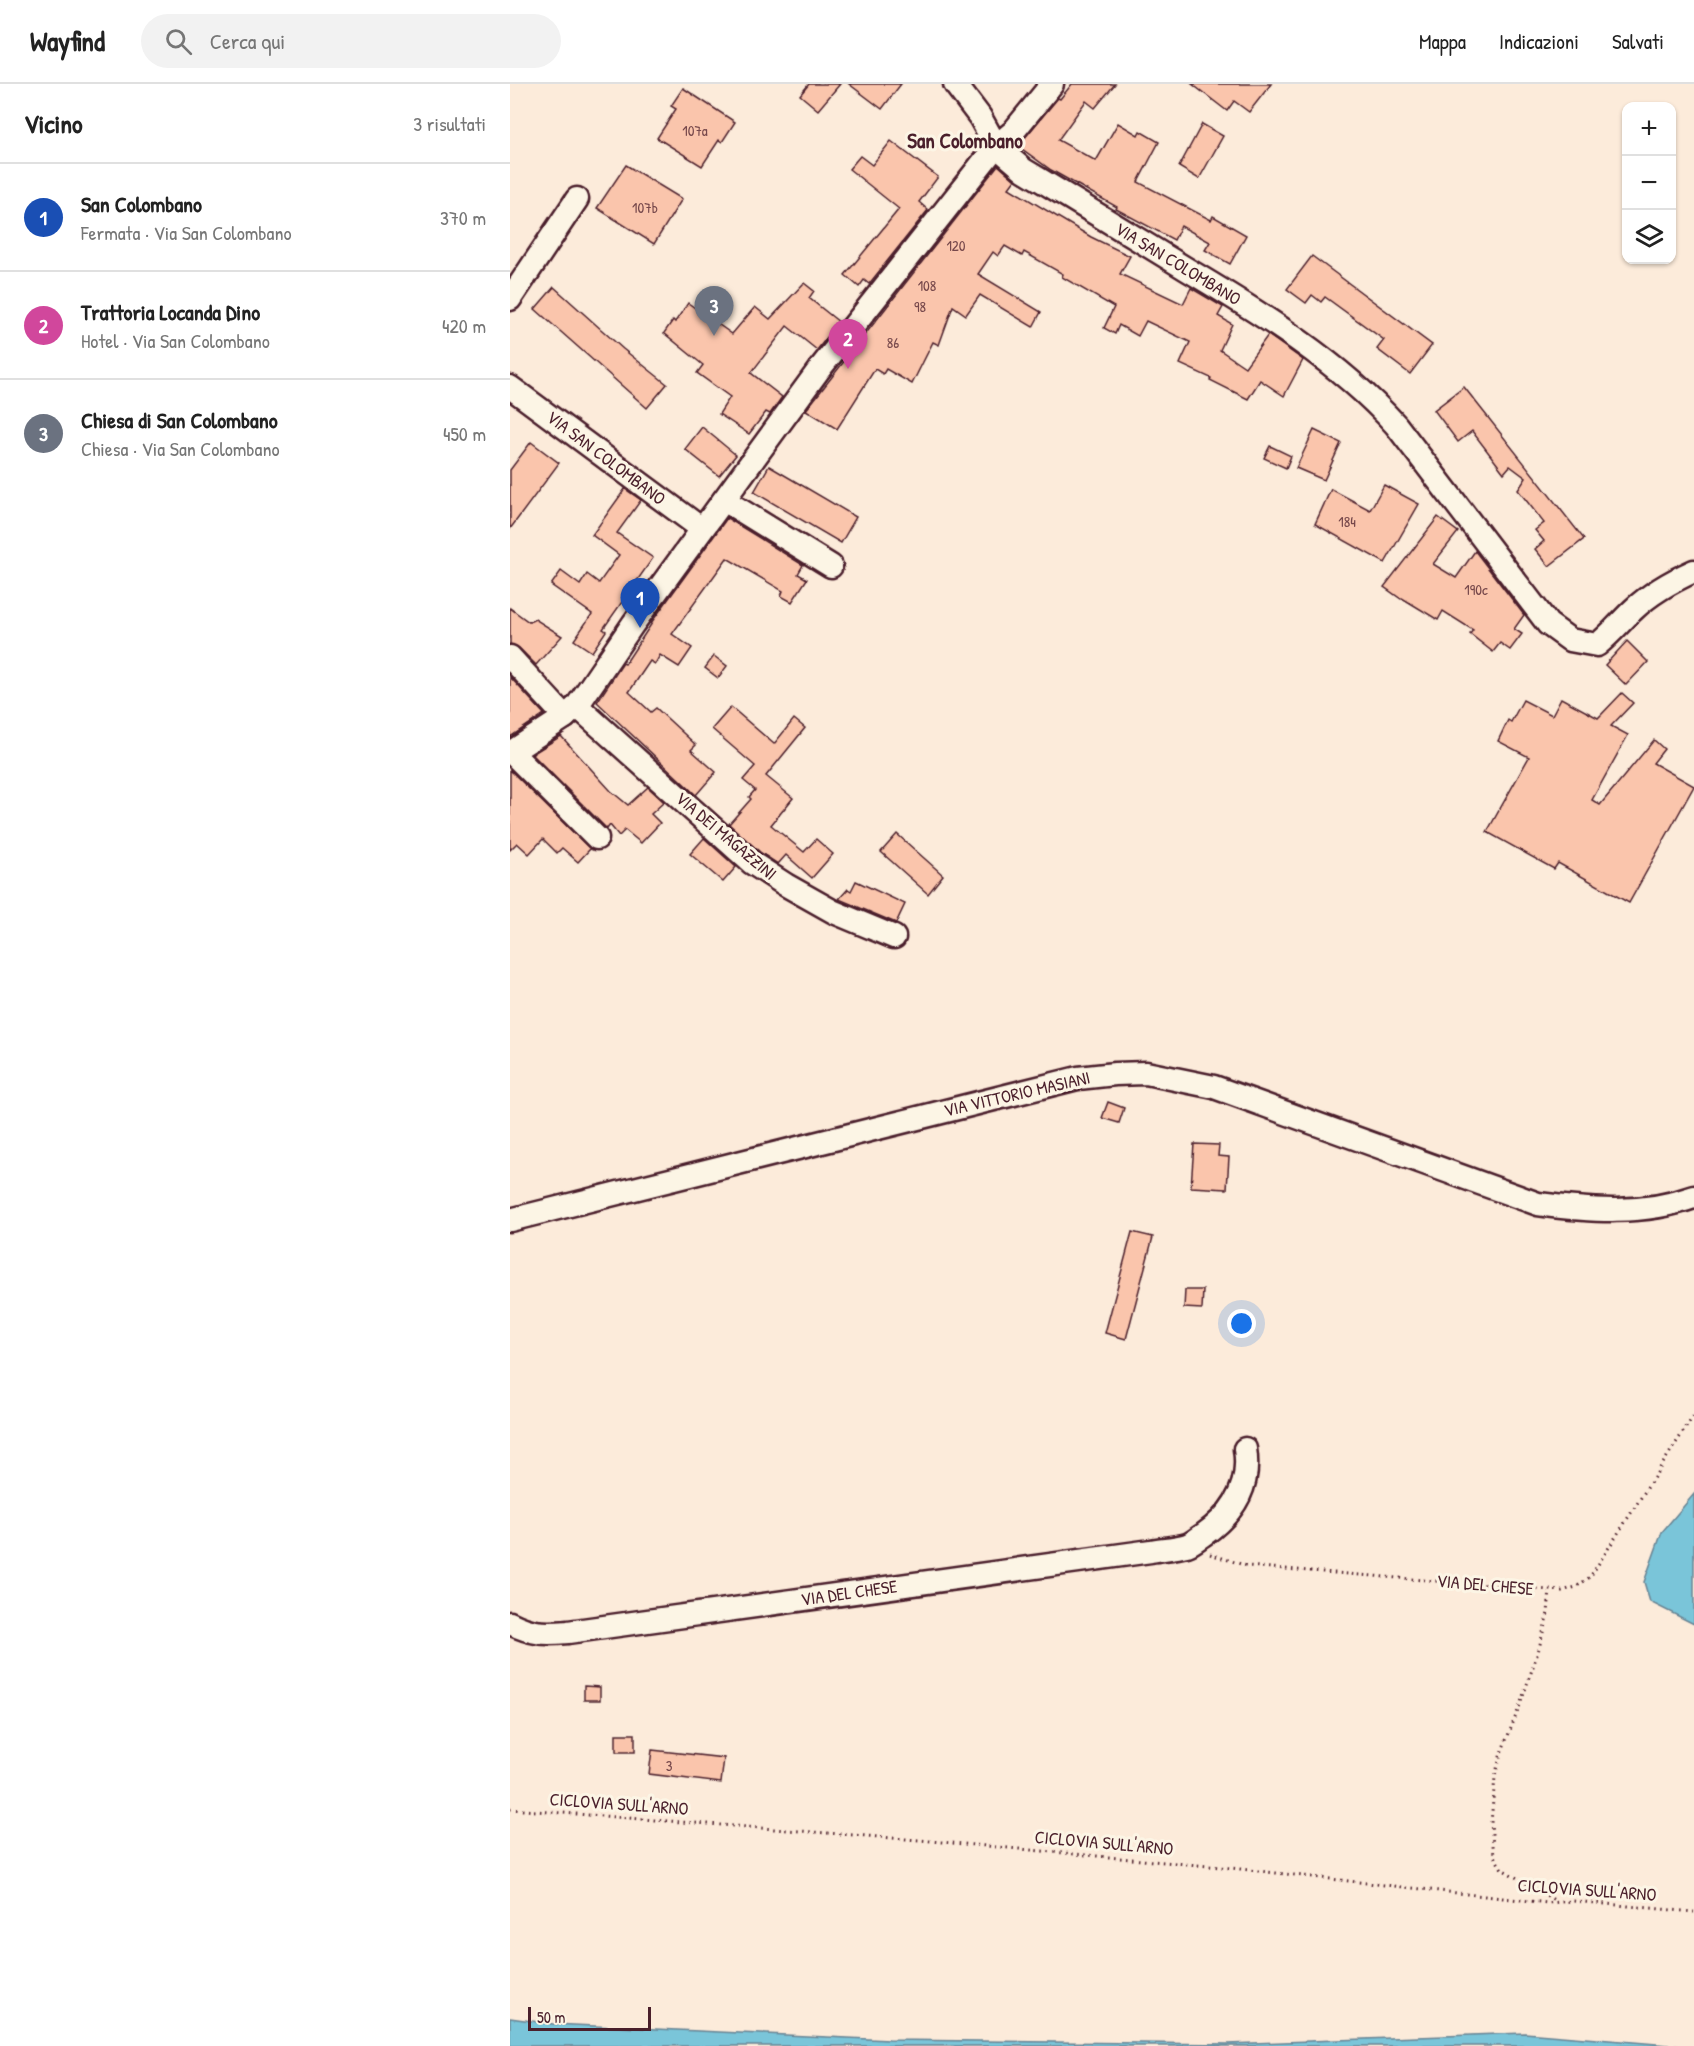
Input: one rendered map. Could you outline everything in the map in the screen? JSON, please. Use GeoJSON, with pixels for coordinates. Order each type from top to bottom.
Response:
{"type":"FeatureCollection","features":[{"type":"Feature","properties":{"kind":"street"},"geometry":{"type":"LineString","coordinates":[[955,84],[980,117],[996,146]]}},
{"type":"Feature","properties":{"kind":"street"},"geometry":{"type":"LineString","coordinates":[[597,838],[511,753],[571,711],[818,371],[996,146],[1013,132],[1052,84]]}},
{"type":"Feature","properties":{"kind":"street","name":"VIA SAN COLOMBANO"},"geometry":{"type":"LineString","coordinates":[[996,146],[1024,170],[1258,312],[1352,381],[1377,403],[1396,425],[1548,624],[1570,640],[1597,645],[1611,634],[1633,609],[1666,584],[1694,571]]}},
{"type":"Feature","properties":{"kind":"street"},"geometry":{"type":"LineString","coordinates":[[510,299],[577,199]]}},
{"type":"Feature","properties":{"kind":"street","name":"VIA SAN COLOMBANO"},"geometry":{"type":"LineString","coordinates":[[510,387],[702,529]]}},
{"type":"Feature","properties":{"kind":"street"},"geometry":{"type":"LineString","coordinates":[[724,500],[831,566]]}},
{"type":"Feature","properties":{"kind":"street","name":"VIA DEI MAGAZZINI"},"geometry":{"type":"LineString","coordinates":[[510,657],[752,863],[834,912],[894,937]]}},
{"type":"Feature","properties":{"kind":"street","name":"VIA VITTORIO MASIANI"},"geometry":{"type":"LineString","coordinates":[[510,1220],[1077,1078],[1146,1073],[1214,1087],[1538,1204],[1581,1210],[1612,1210],[1649,1208],[1694,1197]]}},
{"type":"Feature","properties":{"kind":"street","name":"VIA DEL CHESE"},"geometry":{"type":"LineString","coordinates":[[510,1623],[540,1634],[568,1632],[1189,1544],[1212,1528],[1229,1512],[1240,1493],[1245,1474],[1247,1461],[1245,1449]]}},
{"type":"Feature","properties":{"kind":"path","name":"VIA DEL CHESE"},"geometry":{"type":"LineString","coordinates":[[1189,1544],[1221,1559],[1247,1566],[1562,1591],[1576,1587],[1590,1577],[1694,1415]]}},
{"type":"Feature","properties":{"kind":"path"},"geometry":{"type":"LineString","coordinates":[[1550,1590],[1548,1612],[1538,1652],[1519,1708],[1500,1753],[1491,1823],[1494,1856],[1502,1869],[1557,1902]]}},
{"type":"Feature","properties":{"kind":"path","name":"CICLOVIA SULL'ARNO"},"geometry":{"type":"LineString","coordinates":[[510,1809],[965,1844],[1231,1868],[1557,1902],[1573,1901],[1694,1912]]}},
{"type":"Feature","properties":{"kind":"water"},"geometry":{"type":"Polygon","coordinates":[[[1694,1494],[1694,1624],[1650,1602],[1644,1582],[1662,1532],[1694,1494]]]}},
{"type":"Feature","properties":{"kind":"water"},"geometry":{"type":"Polygon","coordinates":[[[510,2018],[553,2024],[889,2040],[1228,2044],[1525,2033],[1681,2046],[510,2046],[510,2018]]]}},
{"type":"Feature","properties":{"kind":"building"},"geometry":{"type":"Polygon","coordinates":[[[809,84],[840,84],[818,110],[800,95],[809,84]]]}},
{"type":"Feature","properties":{"kind":"building"},"geometry":{"type":"Polygon","coordinates":[[[849,84],[901,84],[882,109],[849,84]]]}},
{"type":"Feature","properties":{"kind":"building"},"geometry":{"type":"Polygon","coordinates":[[[1072,84],[1115,84],[1095,108],[1086,101],[1058,140],[1096,161],[1118,123],[1138,135],[1140,131],[1159,142],[1138,182],[1211,220],[1213,216],[1246,235],[1230,264],[1205,250],[1210,242],[1181,226],[1174,240],[1051,170],[1018,146],[1072,84]]]}},
{"type":"Feature","properties":{"kind":"building"},"geometry":{"type":"Polygon","coordinates":[[[1192,84],[1271,84],[1249,112],[1234,101],[1227,111],[1192,84]]]}},
{"type":"Feature","properties":{"kind":"building"},"geometry":{"type":"Polygon","coordinates":[[[683,88],[735,122],[722,142],[719,140],[702,166],[657,138],[676,109],[671,106],[683,88]]]}},
{"type":"Feature","properties":{"kind":"building"},"geometry":{"type":"Polygon","coordinates":[[[1202,124],[1223,136],[1199,179],[1179,167],[1202,124]]]}},
{"type":"Feature","properties":{"kind":"building"},"geometry":{"type":"Polygon","coordinates":[[[891,141],[938,177],[919,202],[928,210],[869,284],[864,280],[859,287],[845,275],[899,209],[849,169],[860,156],[872,165],[891,141]]]}},
{"type":"Feature","properties":{"kind":"building"},"geometry":{"type":"Polygon","coordinates":[[[626,165],[682,199],[654,244],[597,208],[626,165]]]}},
{"type":"Feature","properties":{"kind":"building"},"geometry":{"type":"Polygon","coordinates":[[[998,165],[1015,180],[1009,188],[1091,237],[1130,256],[1120,274],[1183,304],[1191,288],[1223,307],[1218,316],[1232,324],[1220,350],[1245,367],[1268,335],[1303,360],[1284,396],[1260,380],[1248,399],[1180,364],[1190,342],[1146,321],[1138,336],[1119,325],[1115,334],[1104,328],[1114,307],[1024,252],[1022,256],[1005,246],[998,256],[993,252],[978,274],[1041,312],[1033,327],[980,295],[966,315],[953,306],[939,345],[933,342],[912,384],[886,369],[883,374],[875,369],[837,429],[806,410],[998,165]]]}},
{"type":"Feature","properties":{"kind":"building"},"geometry":{"type":"Polygon","coordinates":[[[1312,256],[1432,345],[1410,374],[1377,349],[1384,340],[1325,297],[1321,302],[1312,295],[1306,303],[1287,289],[1312,256]]]}},
{"type":"Feature","properties":{"kind":"building"},"geometry":{"type":"Polygon","coordinates":[[[804,283],[814,291],[809,298],[839,322],[817,350],[787,326],[751,373],[782,397],[770,414],[766,412],[749,434],[719,414],[730,397],[697,373],[703,365],[664,333],[688,303],[732,334],[755,307],[770,319],[804,283]]]}},
{"type":"Feature","properties":{"kind":"building"},"geometry":{"type":"Polygon","coordinates":[[[554,287],[623,349],[667,384],[647,408],[535,309],[554,287]]]}},
{"type":"Feature","properties":{"kind":"building"},"geometry":{"type":"Polygon","coordinates":[[[1464,387],[1584,539],[1549,566],[1535,549],[1544,541],[1535,530],[1544,523],[1518,490],[1526,478],[1510,466],[1504,473],[1472,431],[1458,442],[1434,410],[1464,387]]]}},
{"type":"Feature","properties":{"kind":"building"},"geometry":{"type":"Polygon","coordinates":[[[702,427],[736,455],[719,476],[685,449],[702,427]]]}},
{"type":"Feature","properties":{"kind":"building"},"geometry":{"type":"Polygon","coordinates":[[[1314,430],[1341,443],[1324,480],[1296,468],[1314,430]]]}},
{"type":"Feature","properties":{"kind":"building"},"geometry":{"type":"Polygon","coordinates":[[[531,442],[559,463],[510,529],[510,470],[531,442]]]}},
{"type":"Feature","properties":{"kind":"building"},"geometry":{"type":"Polygon","coordinates":[[[1270,446],[1291,456],[1286,468],[1264,458],[1270,446]]]}},
{"type":"Feature","properties":{"kind":"building"},"geometry":{"type":"Polygon","coordinates":[[[769,466],[856,517],[841,543],[754,492],[769,466]]]}},
{"type":"Feature","properties":{"kind":"building"},"geometry":{"type":"Polygon","coordinates":[[[1384,485],[1419,504],[1385,563],[1315,524],[1331,489],[1370,510],[1384,485]]]}},
{"type":"Feature","properties":{"kind":"building"},"geometry":{"type":"Polygon","coordinates":[[[625,489],[641,500],[617,533],[653,558],[603,629],[606,631],[592,652],[574,640],[592,614],[551,585],[561,571],[580,585],[587,574],[599,583],[619,555],[592,535],[625,489]]]}},
{"type":"Feature","properties":{"kind":"building"},"geometry":{"type":"Polygon","coordinates":[[[1438,517],[1458,532],[1433,564],[1456,578],[1475,551],[1524,615],[1514,629],[1522,634],[1510,650],[1500,643],[1493,652],[1470,634],[1473,630],[1443,611],[1438,620],[1384,587],[1438,517]]]}},
{"type":"Feature","properties":{"kind":"building"},"geometry":{"type":"Polygon","coordinates":[[[727,518],[803,565],[798,574],[807,579],[792,602],[781,596],[783,591],[727,558],[672,634],[692,648],[679,667],[660,655],[655,664],[650,661],[629,692],[651,712],[656,708],[696,745],[691,750],[716,772],[696,795],[597,702],[727,518]]]}},
{"type":"Feature","properties":{"kind":"building"},"geometry":{"type":"Polygon","coordinates":[[[510,608],[529,622],[535,619],[562,636],[536,665],[519,648],[510,644],[510,608]]]}},
{"type":"Feature","properties":{"kind":"building"},"geometry":{"type":"Polygon","coordinates":[[[1627,641],[1648,662],[1626,685],[1605,665],[1627,641]]]}},
{"type":"Feature","properties":{"kind":"building"},"geometry":{"type":"Polygon","coordinates":[[[714,656],[727,666],[718,678],[705,668],[714,656]]]}},
{"type":"Feature","properties":{"kind":"building"},"geometry":{"type":"Polygon","coordinates":[[[510,677],[544,714],[510,737],[510,677]]]}},
{"type":"Feature","properties":{"kind":"building"},"geometry":{"type":"Polygon","coordinates":[[[1622,693],[1633,703],[1611,726],[1628,735],[1592,800],[1600,805],[1654,740],[1664,749],[1653,763],[1694,786],[1629,903],[1558,863],[1554,869],[1487,832],[1529,757],[1498,741],[1508,720],[1511,722],[1523,700],[1552,715],[1561,698],[1598,718],[1622,693]]]}},
{"type":"Feature","properties":{"kind":"building"},"geometry":{"type":"Polygon","coordinates":[[[731,707],[774,744],[794,719],[805,728],[766,776],[793,798],[771,825],[804,852],[816,839],[833,854],[812,878],[786,855],[778,864],[760,852],[729,824],[751,799],[749,797],[755,790],[743,780],[755,766],[712,729],[731,707]]]}},
{"type":"Feature","properties":{"kind":"building"},"geometry":{"type":"Polygon","coordinates":[[[561,736],[611,791],[628,805],[648,787],[664,802],[651,814],[660,823],[641,843],[625,830],[619,836],[610,825],[607,829],[532,754],[561,736]]]}},
{"type":"Feature","properties":{"kind":"building"},"geometry":{"type":"Polygon","coordinates":[[[510,770],[590,849],[578,862],[562,848],[557,853],[543,839],[529,854],[517,843],[510,850],[510,770]]]}},
{"type":"Feature","properties":{"kind":"building"},"geometry":{"type":"Polygon","coordinates":[[[897,834],[943,875],[928,894],[881,852],[897,834]]]}},
{"type":"Feature","properties":{"kind":"building"},"geometry":{"type":"Polygon","coordinates":[[[704,838],[736,867],[723,882],[690,854],[704,838]]]}},
{"type":"Feature","properties":{"kind":"building"},"geometry":{"type":"Polygon","coordinates":[[[856,881],[905,904],[896,923],[839,899],[848,889],[851,891],[856,881]]]}},
{"type":"Feature","properties":{"kind":"building"},"geometry":{"type":"Polygon","coordinates":[[[1108,1102],[1124,1108],[1119,1123],[1102,1118],[1108,1102]]]}},
{"type":"Feature","properties":{"kind":"building"},"geometry":{"type":"Polygon","coordinates":[[[1194,1144],[1219,1145],[1218,1156],[1229,1157],[1227,1189],[1191,1187],[1194,1144]]]}},
{"type":"Feature","properties":{"kind":"building"},"geometry":{"type":"Polygon","coordinates":[[[1132,1232],[1153,1237],[1126,1339],[1105,1333],[1132,1232]]]}},
{"type":"Feature","properties":{"kind":"building"},"geometry":{"type":"Polygon","coordinates":[[[1185,1290],[1203,1290],[1202,1309],[1184,1308],[1185,1290]]]}},
{"type":"Feature","properties":{"kind":"building"},"geometry":{"type":"Polygon","coordinates":[[[584,1686],[600,1687],[600,1700],[584,1700],[584,1686]]]}},
{"type":"Feature","properties":{"kind":"building"},"geometry":{"type":"Polygon","coordinates":[[[616,1734],[635,1734],[635,1752],[616,1752],[616,1734]]]}},
{"type":"Feature","properties":{"kind":"building"},"geometry":{"type":"Polygon","coordinates":[[[652,1750],[724,1758],[721,1783],[649,1774],[652,1750]]]}},
{"type":"Feature","properties":{"kind":"place","name":"Chiesa di San Colombano"},"geometry":{"type":"Point","coordinates":[714,336]}},
{"type":"Feature","properties":{"kind":"place","name":"Trattoria Locanda Dino"},"geometry":{"type":"Point","coordinates":[848,369]}},
{"type":"Feature","properties":{"kind":"place","name":"San Colombano"},"geometry":{"type":"Point","coordinates":[640,628]}},
{"type":"Feature","properties":{"kind":"district","name":"San Colombano"},"geometry":{"type":"Point","coordinates":[965,141]}}]}
